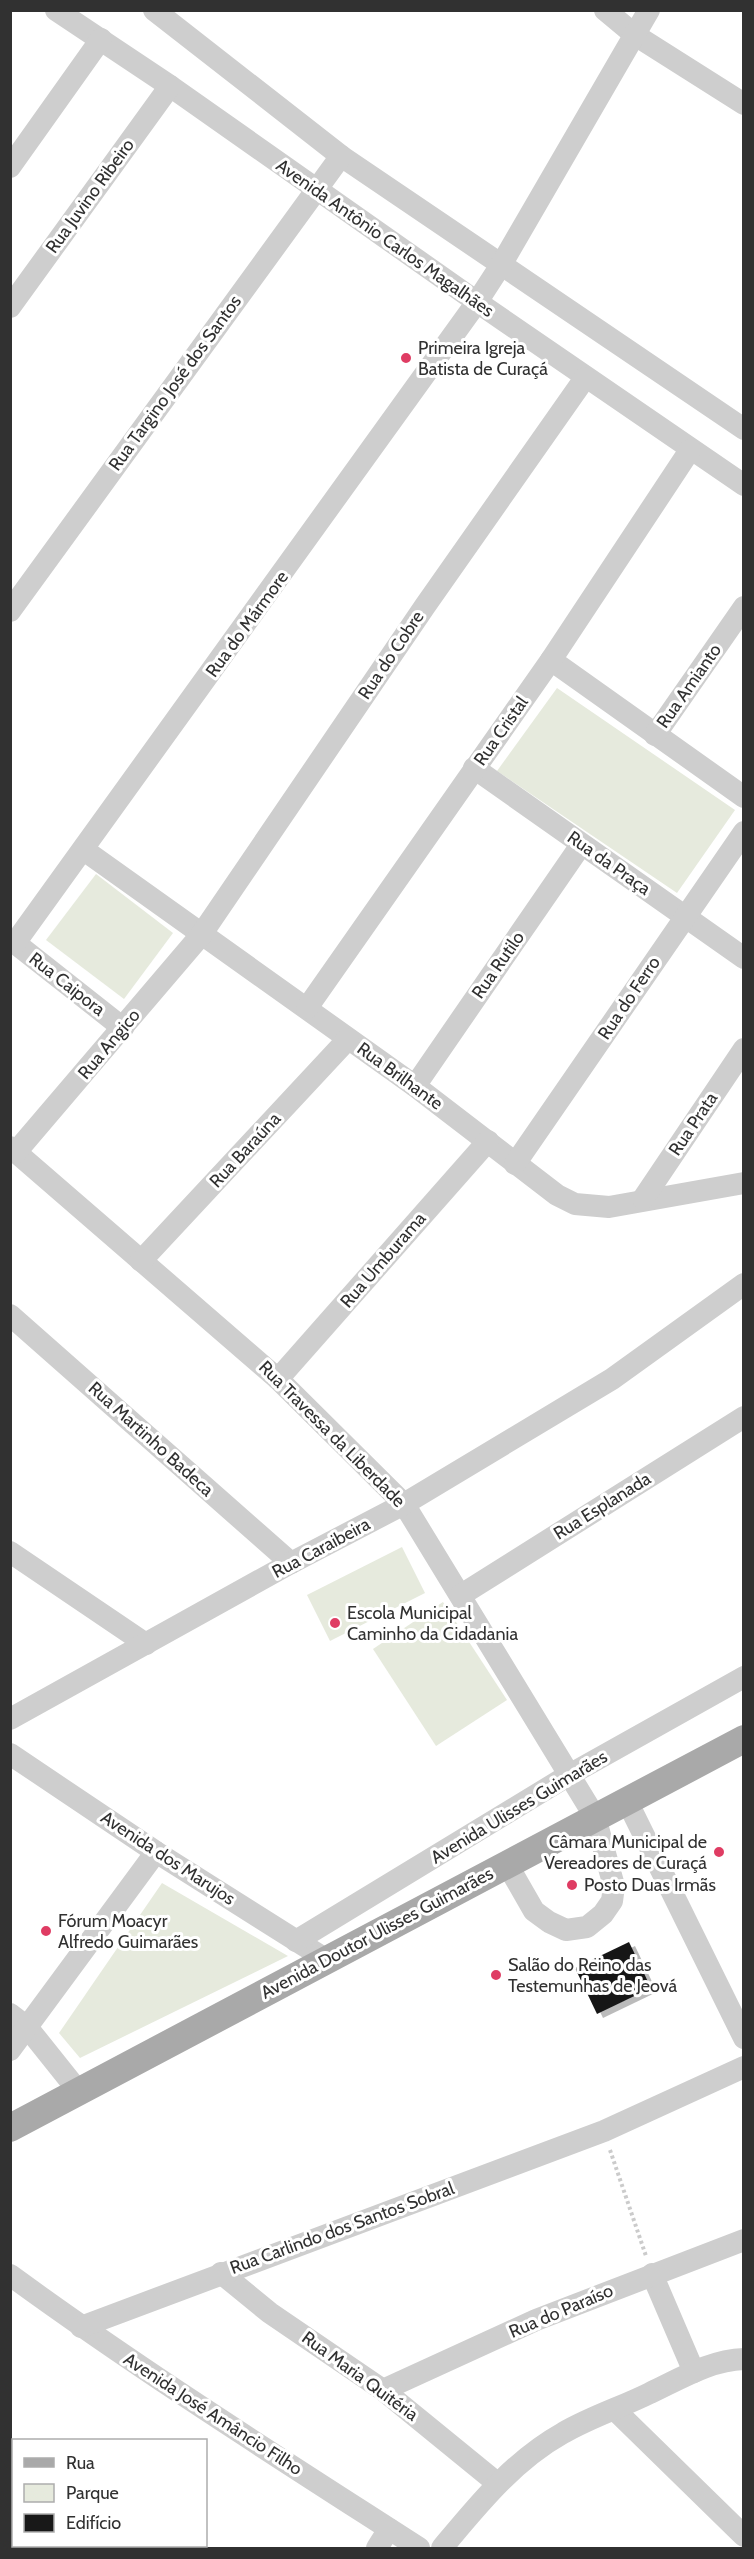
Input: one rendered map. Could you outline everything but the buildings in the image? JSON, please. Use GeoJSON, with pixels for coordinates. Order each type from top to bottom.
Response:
{"type":"FeatureCollection","features":[{"type":"Feature","properties":{"kind":"main road","name":"Avenida Doutor Ulisses Guimarães"},"geometry":{"type":"LineString","coordinates":[[10,2128],[744,1739]]}},
{"type":"Feature","properties":{"kind":"street","name":"Avenida Antônio Carlos Magalhães"},"geometry":{"type":"LineString","coordinates":[[56,10],[170,86],[585,378],[744,485]]}},
{"type":"Feature","properties":{"kind":"street"},"geometry":{"type":"LineString","coordinates":[[153,10],[341,156],[744,429]]}},
{"type":"Feature","properties":{"kind":"street"},"geometry":{"type":"LineString","coordinates":[[605,10],[635,35],[744,104]]}},
{"type":"Feature","properties":{"kind":"street","name":"Rua do Mármore"},"geometry":{"type":"LineString","coordinates":[[13,941],[84,850],[477,302],[501,265],[649,10]]}},
{"type":"Feature","properties":{"kind":"street"},"geometry":{"type":"LineString","coordinates":[[10,167],[101,39]]}},
{"type":"Feature","properties":{"kind":"street","name":"Rua Juvino Ribeiro"},"geometry":{"type":"LineString","coordinates":[[10,306],[170,86]]}},
{"type":"Feature","properties":{"kind":"street","name":"Rua Targino José dos Santos"},"geometry":{"type":"LineString","coordinates":[[10,611],[341,156]]}},
{"type":"Feature","properties":{"kind":"street","name":"Rua do Cobre"},"geometry":{"type":"LineString","coordinates":[[201,935],[431,596],[585,378]]}},
{"type":"Feature","properties":{"kind":"street","name":"Rua Cristal"},"geometry":{"type":"LineString","coordinates":[[307,1008],[551,660],[690,450]]}},
{"type":"Feature","properties":{"kind":"street","name":"Rua Amianto"},"geometry":{"type":"LineString","coordinates":[[655,735],[744,607]]}},
{"type":"Feature","properties":{"kind":"street"},"geometry":{"type":"LineString","coordinates":[[551,660],[744,796]]}},
{"type":"Feature","properties":{"kind":"street","name":"Rua da Praça"},"geometry":{"type":"LineString","coordinates":[[474,768],[744,958]]}},
{"type":"Feature","properties":{"kind":"street","name":"Rua do Ferro"},"geometry":{"type":"LineString","coordinates":[[515,1164],[744,832]]}},
{"type":"Feature","properties":{"kind":"street","name":"Rua Rutilo"},"geometry":{"type":"LineString","coordinates":[[415,1086],[582,845]]}},
{"type":"Feature","properties":{"kind":"street","name":"Rua Brilhante"},"geometry":{"type":"LineString","coordinates":[[84,850],[415,1086],[557,1195],[575,1204],[609,1207],[643,1199],[744,1183]]}},
{"type":"Feature","properties":{"kind":"street","name":"Rua Angico"},"geometry":{"type":"LineString","coordinates":[[13,1150],[123,1028],[201,935]]}},
{"type":"Feature","properties":{"kind":"street","name":"Rua Caipora"},"geometry":{"type":"LineString","coordinates":[[13,941],[123,1028]]}},
{"type":"Feature","properties":{"kind":"street","name":"Rua Baraúna"},"geometry":{"type":"LineString","coordinates":[[141,1260],[348,1039]]}},
{"type":"Feature","properties":{"kind":"street","name":"Rua Prata"},"geometry":{"type":"LineString","coordinates":[[643,1199],[744,1049]]}},
{"type":"Feature","properties":{"kind":"street","name":"Rua Umburama"},"geometry":{"type":"LineString","coordinates":[[278,1379],[488,1141]]}},
{"type":"Feature","properties":{"kind":"street","name":"Rua Travessa da Liberdade"},"geometry":{"type":"LineString","coordinates":[[13,1150],[278,1379],[404,1504],[595,1817],[614,1886],[612,1901],[603,1914],[587,1927],[566,1930],[549,1922],[534,1911],[507,1864]]}},
{"type":"Feature","properties":{"kind":"street","name":"Rua Caraibeira"},"geometry":{"type":"LineString","coordinates":[[10,1719],[291,1563],[404,1504],[612,1379],[744,1284]]}},
{"type":"Feature","properties":{"kind":"street","name":"Rua Martinho Badeca"},"geometry":{"type":"LineString","coordinates":[[10,1315],[291,1563]]}},
{"type":"Feature","properties":{"kind":"street","name":"Rua Esplanada"},"geometry":{"type":"LineString","coordinates":[[461,1595],[744,1417]]}},
{"type":"Feature","properties":{"kind":"street"},"geometry":{"type":"LineString","coordinates":[[10,1552],[146,1644]]}},
{"type":"Feature","properties":{"kind":"street","name":"Avenida Ulisses Guimarães"},"geometry":{"type":"LineString","coordinates":[[296,1941],[569,1775],[744,1677]]}},
{"type":"Feature","properties":{"kind":"street","name":"Avenida dos Marujos"},"geometry":{"type":"LineString","coordinates":[[10,1754],[156,1852],[327,1960]]}},
{"type":"Feature","properties":{"kind":"street"},"geometry":{"type":"LineString","coordinates":[[627,1801],[744,2038]]}},
{"type":"Feature","properties":{"kind":"street"},"geometry":{"type":"LineString","coordinates":[[10,2050],[19,2021],[156,1852]]}},
{"type":"Feature","properties":{"kind":"street"},"geometry":{"type":"LineString","coordinates":[[19,2021],[79,2092]]}},
{"type":"Feature","properties":{"kind":"street","name":"Rua Carlindo dos Santos Sobral"},"geometry":{"type":"LineString","coordinates":[[81,2327],[604,2131],[744,2067]]}},
{"type":"Feature","properties":{"kind":"street","name":"Rua do Paraíso"},"geometry":{"type":"LineString","coordinates":[[383,2390],[536,2320],[744,2240]]}},
{"type":"Feature","properties":{"kind":"street","name":"Rua Maria Quitéria"},"geometry":{"type":"LineString","coordinates":[[221,2273],[270,2313],[383,2390],[497,2483]]}},
{"type":"Feature","properties":{"kind":"street"},"geometry":{"type":"LineString","coordinates":[[652,2274],[694,2372]]}},
{"type":"Feature","properties":{"kind":"street","name":"Avenida José Amâncio Filho"},"geometry":{"type":"LineString","coordinates":[[10,2275],[81,2327],[419,2548]]}},
{"type":"Feature","properties":{"kind":"street"},"geometry":{"type":"LineString","coordinates":[[442,2548],[497,2483],[534,2452],[564,2432],[694,2372],[726,2360],[744,2359]]}},
{"type":"Feature","properties":{"kind":"street"},"geometry":{"type":"LineString","coordinates":[[615,2410],[744,2536]]}},
{"type":"Feature","properties":{"kind":"street"},"geometry":{"type":"LineString","coordinates":[[377,2548],[389,2529]]}},
{"type":"Feature","properties":{"kind":"path"},"geometry":{"type":"LineString","coordinates":[[604,2131],[652,2274]]}},
{"type":"Feature","properties":{"kind":"green space"},"geometry":{"type":"Polygon","coordinates":[[[557,688],[735,810],[677,893],[497,771],[557,688]]]}},
{"type":"Feature","properties":{"kind":"green space"},"geometry":{"type":"Polygon","coordinates":[[[96,874],[173,933],[124,999],[46,940],[96,874]]]}},
{"type":"Feature","properties":{"kind":"green space"},"geometry":{"type":"Polygon","coordinates":[[[402,1547],[425,1593],[330,1641],[307,1595],[402,1547]]]}},
{"type":"Feature","properties":{"kind":"green space"},"geometry":{"type":"Polygon","coordinates":[[[443,1602],[507,1700],[436,1746],[373,1649],[443,1602]]]}},
{"type":"Feature","properties":{"kind":"green space"},"geometry":{"type":"Polygon","coordinates":[[[162,1883],[288,1956],[80,2058],[59,2033],[162,1883]]]}},
{"type":"Feature","properties":{"kind":"place","name":"Primeira Igreja Batista de Curaçá"},"geometry":{"type":"Point","coordinates":[406,358]}},
{"type":"Feature","properties":{"kind":"place","name":"Escola Municipal Caminho da Cidadania"},"geometry":{"type":"Point","coordinates":[335,1623]}},
{"type":"Feature","properties":{"kind":"place","name":"Câmara Municipal de Vereadores de Curaçá"},"geometry":{"type":"Point","coordinates":[719,1852]}},
{"type":"Feature","properties":{"kind":"place","name":"Posto Duas Irmãs"},"geometry":{"type":"Point","coordinates":[572,1885]}},
{"type":"Feature","properties":{"kind":"place","name":"Fórum Moacyr Alfredo Guimarães"},"geometry":{"type":"Point","coordinates":[46,1931]}},
{"type":"Feature","properties":{"kind":"place","name":"Salão do Reino das Testemunhas de Jeová"},"geometry":{"type":"Point","coordinates":[496,1975]}}]}
